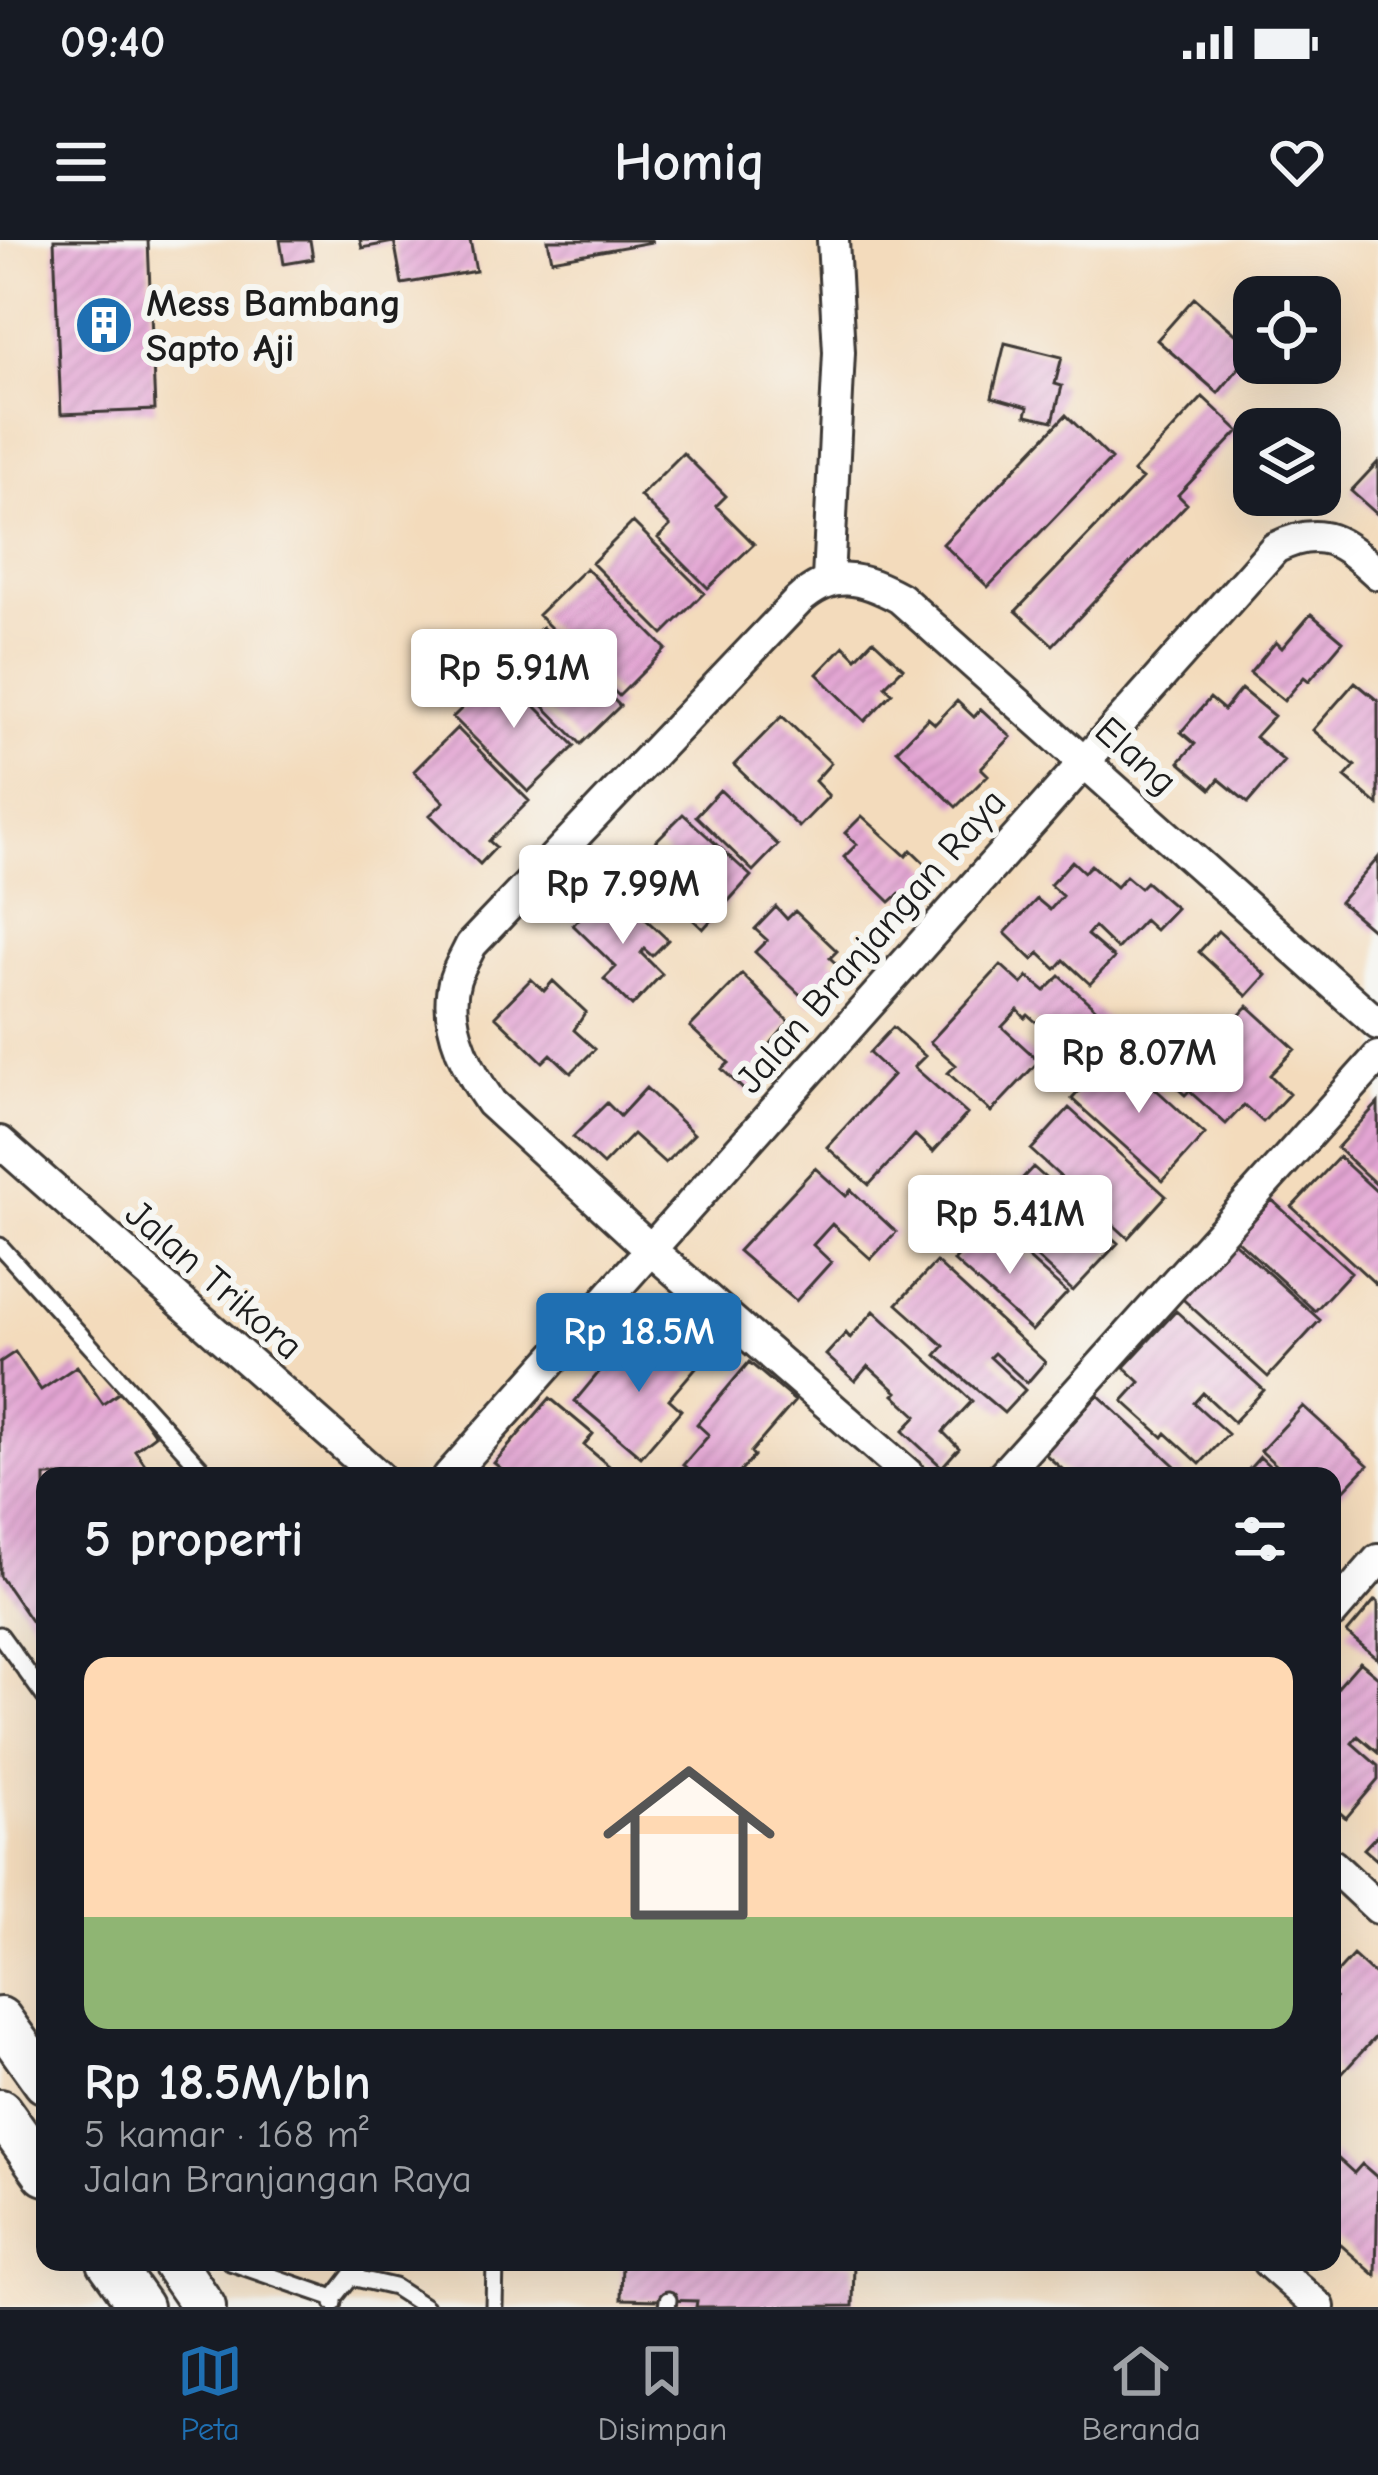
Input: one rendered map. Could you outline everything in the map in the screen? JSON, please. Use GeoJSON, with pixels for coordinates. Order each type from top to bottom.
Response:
{"type":"FeatureCollection","features":[{"type":"Feature","properties":{"kind":"street"},"geometry":{"type":"LineString","coordinates":[[833,240],[838,352],[827,580],[798,601],[471,945],[454,984],[452,1011],[470,1074],[490,1103],[900,1467]]}},
{"type":"Feature","properties":{"kind":"street","name":"Jalan Branjangan Raya"},"geometry":{"type":"LineString","coordinates":[[457,1467],[1275,548],[1316,535],[1339,541],[1378,574]]}},
{"type":"Feature","properties":{"kind":"street","name":"Elang"},"geometry":{"type":"LineString","coordinates":[[827,580],[854,579],[900,598],[1378,1024]]}},
{"type":"Feature","properties":{"kind":"street"},"geometry":{"type":"LineString","coordinates":[[1010,1467],[1378,1057]]}},
{"type":"Feature","properties":{"kind":"street","name":"Jalan Trikora"},"geometry":{"type":"LineString","coordinates":[[0,1142],[368,1467]]}},
{"type":"Feature","properties":{"kind":"street"},"geometry":{"type":"LineString","coordinates":[[1341,1603],[1378,1560]]}},
{"type":"Feature","properties":{"kind":"street"},"geometry":{"type":"LineString","coordinates":[[1341,1873],[1378,1908]]}},
{"type":"Feature","properties":{"kind":"street"},"geometry":{"type":"LineString","coordinates":[[0,2019],[36,2069]]}},
{"type":"Feature","properties":{"kind":"street"},"geometry":{"type":"LineString","coordinates":[[0,2111],[36,2161]]}},
{"type":"Feature","properties":{"kind":"street"},"geometry":{"type":"LineString","coordinates":[[115,2271],[141,2307]]}},
{"type":"Feature","properties":{"kind":"street"},"geometry":{"type":"LineString","coordinates":[[179,2271],[204,2307]]}},
{"type":"Feature","properties":{"kind":"street"},"geometry":{"type":"LineString","coordinates":[[1278,2271],[1319,2307]]}},
{"type":"Feature","properties":{"kind":"lane"},"geometry":{"type":"LineString","coordinates":[[0,1246],[200,1467]]}},
{"type":"Feature","properties":{"kind":"lane"},"geometry":{"type":"LineString","coordinates":[[0,1634],[36,1684]]}},
{"type":"Feature","properties":{"kind":"lane"},"geometry":{"type":"LineString","coordinates":[[253,2271],[334,2302],[355,2271]]}},
{"type":"Feature","properties":{"kind":"lane"},"geometry":{"type":"LineString","coordinates":[[494,2307],[495,2271]]}},
{"type":"Feature","properties":{"kind":"lane"},"geometry":{"type":"LineString","coordinates":[[351,2277],[394,2288],[425,2307]]}},
{"type":"Feature","properties":{"kind":"building","name":"Mess Bambang Sapto Aji"},"geometry":{"type":"Polygon","coordinates":[[[54,240],[148,240],[155,410],[61,414],[54,240]]]}},
{"type":"Feature","properties":{"kind":"building"},"geometry":{"type":"Polygon","coordinates":[[[280,240],[310,240],[313,259],[284,264],[280,240]]]}},
{"type":"Feature","properties":{"kind":"building"},"geometry":{"type":"Polygon","coordinates":[[[360,240],[393,240],[394,242],[362,248],[360,240]]]}},
{"type":"Feature","properties":{"kind":"building"},"geometry":{"type":"Polygon","coordinates":[[[394,240],[470,240],[476,271],[402,284],[394,240]]]}},
{"type":"Feature","properties":{"kind":"building"},"geometry":{"type":"Polygon","coordinates":[[[548,240],[651,240],[652,242],[552,260],[548,240]]]}},
{"type":"Feature","properties":{"kind":"building"},"geometry":{"type":"Polygon","coordinates":[[[1194,298],[1233,332],[1233,375],[1218,393],[1157,340],[1194,298]]]}},
{"type":"Feature","properties":{"kind":"building"},"geometry":{"type":"Polygon","coordinates":[[[1005,343],[1062,357],[1055,384],[1062,386],[1053,421],[1026,415],[1028,407],[992,397],[1005,343]]]}},
{"type":"Feature","properties":{"kind":"building"},"geometry":{"type":"Polygon","coordinates":[[[1203,397],[1233,425],[1233,437],[1178,495],[1187,504],[1053,645],[1016,611],[1142,479],[1133,472],[1203,397]]]}},
{"type":"Feature","properties":{"kind":"building"},"geometry":{"type":"Polygon","coordinates":[[[1066,415],[1111,459],[988,587],[943,544],[1066,415]]]}},
{"type":"Feature","properties":{"kind":"building"},"geometry":{"type":"Polygon","coordinates":[[[683,453],[726,496],[716,506],[754,544],[708,588],[658,538],[670,526],[640,496],[683,453]]]}},
{"type":"Feature","properties":{"kind":"building"},"geometry":{"type":"Polygon","coordinates":[[[1378,462],[1378,515],[1351,491],[1378,462]]]}},
{"type":"Feature","properties":{"kind":"building"},"geometry":{"type":"Polygon","coordinates":[[[633,522],[704,593],[663,634],[592,563],[633,522]]]}},
{"type":"Feature","properties":{"kind":"building"},"geometry":{"type":"Polygon","coordinates":[[[586,568],[666,649],[619,696],[538,615],[586,568]]]}},
{"type":"Feature","properties":{"kind":"building"},"geometry":{"type":"Polygon","coordinates":[[[1311,614],[1343,641],[1309,681],[1304,677],[1284,701],[1250,673],[1276,642],[1282,648],[1311,614]]]}},
{"type":"Feature","properties":{"kind":"building"},"geometry":{"type":"Polygon","coordinates":[[[542,627],[620,706],[581,744],[503,665],[542,627]]]}},
{"type":"Feature","properties":{"kind":"building"},"geometry":{"type":"Polygon","coordinates":[[[873,640],[903,668],[885,686],[892,693],[865,721],[817,674],[844,646],[856,658],[873,640]]]}},
{"type":"Feature","properties":{"kind":"building"},"geometry":{"type":"Polygon","coordinates":[[[500,671],[575,746],[528,792],[453,717],[500,671]]]}},
{"type":"Feature","properties":{"kind":"building"},"geometry":{"type":"Polygon","coordinates":[[[1355,682],[1378,701],[1378,805],[1345,777],[1355,766],[1313,730],[1355,682]]]}},
{"type":"Feature","properties":{"kind":"building"},"geometry":{"type":"Polygon","coordinates":[[[1241,689],[1274,716],[1255,737],[1284,761],[1248,803],[1219,779],[1211,789],[1179,762],[1195,744],[1181,732],[1210,698],[1224,710],[1241,689]]]}},
{"type":"Feature","properties":{"kind":"building"},"geometry":{"type":"Polygon","coordinates":[[[957,701],[974,717],[981,709],[1011,737],[981,768],[988,775],[956,807],[897,750],[928,718],[935,724],[957,701]]]}},
{"type":"Feature","properties":{"kind":"building"},"geometry":{"type":"Polygon","coordinates":[[[782,716],[831,763],[815,781],[829,796],[799,827],[734,765],[782,716]]]}},
{"type":"Feature","properties":{"kind":"building"},"geometry":{"type":"Polygon","coordinates":[[[457,728],[529,801],[489,841],[496,847],[480,864],[430,815],[444,802],[414,771],[457,728]]]}},
{"type":"Feature","properties":{"kind":"building"},"geometry":{"type":"Polygon","coordinates":[[[720,790],[778,845],[753,871],[696,816],[720,790]]]}},
{"type":"Feature","properties":{"kind":"building"},"geometry":{"type":"Polygon","coordinates":[[[683,814],[751,876],[703,929],[647,876],[668,854],[655,842],[683,814]]]}},
{"type":"Feature","properties":{"kind":"building"},"geometry":{"type":"Polygon","coordinates":[[[862,816],[906,856],[911,850],[937,875],[909,903],[899,894],[890,902],[844,857],[857,844],[845,833],[862,816]]]}},
{"type":"Feature","properties":{"kind":"building"},"geometry":{"type":"Polygon","coordinates":[[[1378,858],[1378,929],[1375,932],[1340,902],[1378,858]]]}},
{"type":"Feature","properties":{"kind":"building"},"geometry":{"type":"Polygon","coordinates":[[[1072,861],[1084,872],[1091,865],[1116,887],[1126,876],[1140,888],[1146,882],[1176,908],[1155,930],[1144,920],[1117,949],[1094,927],[1087,935],[1114,958],[1090,984],[1064,960],[1056,969],[1039,953],[1033,960],[1005,933],[1037,899],[1050,910],[1062,896],[1050,885],[1072,861]]]}},
{"type":"Feature","properties":{"kind":"building"},"geometry":{"type":"Polygon","coordinates":[[[602,895],[630,922],[639,913],[668,940],[652,956],[644,949],[641,953],[662,974],[632,1006],[604,979],[616,967],[573,925],[602,895]]]}},
{"type":"Feature","properties":{"kind":"building"},"geometry":{"type":"Polygon","coordinates":[[[776,907],[787,919],[795,911],[837,951],[830,958],[844,971],[811,1005],[755,952],[767,940],[755,929],[776,907]]]}},
{"type":"Feature","properties":{"kind":"building"},"geometry":{"type":"Polygon","coordinates":[[[1218,931],[1266,975],[1247,996],[1199,952],[1218,931]]]}},
{"type":"Feature","properties":{"kind":"building"},"geometry":{"type":"Polygon","coordinates":[[[1001,965],[1022,984],[1028,977],[1045,991],[1060,976],[1115,1027],[1082,1063],[1018,1010],[1002,1027],[1039,1061],[991,1112],[948,1073],[956,1065],[930,1042],[1001,965]]]}},
{"type":"Feature","properties":{"kind":"building"},"geometry":{"type":"Polygon","coordinates":[[[742,974],[789,1022],[763,1053],[774,1064],[747,1093],[722,1069],[729,1063],[690,1027],[742,974]]]}},
{"type":"Feature","properties":{"kind":"building"},"geometry":{"type":"Polygon","coordinates":[[[531,979],[544,991],[553,981],[586,1012],[574,1030],[595,1049],[571,1073],[551,1054],[543,1062],[495,1016],[531,979]]]}},
{"type":"Feature","properties":{"kind":"building"},"geometry":{"type":"Polygon","coordinates":[[[1248,1006],[1295,1049],[1270,1075],[1289,1094],[1263,1122],[1244,1105],[1226,1124],[1154,1068],[1192,1027],[1212,1045],[1248,1006]]]}},
{"type":"Feature","properties":{"kind":"building"},"geometry":{"type":"Polygon","coordinates":[[[893,1027],[925,1056],[914,1067],[967,1114],[933,1152],[915,1135],[869,1185],[827,1147],[893,1075],[869,1053],[893,1027]]]}},
{"type":"Feature","properties":{"kind":"building"},"geometry":{"type":"Polygon","coordinates":[[[1115,1052],[1205,1134],[1163,1181],[1072,1099],[1115,1052]]]}},
{"type":"Feature","properties":{"kind":"building"},"geometry":{"type":"Polygon","coordinates":[[[646,1088],[694,1134],[665,1163],[633,1134],[603,1165],[573,1137],[607,1103],[620,1116],[646,1088]]]}},
{"type":"Feature","properties":{"kind":"building"},"geometry":{"type":"Polygon","coordinates":[[[1378,1103],[1378,1186],[1337,1148],[1378,1103]]]}},
{"type":"Feature","properties":{"kind":"building"},"geometry":{"type":"Polygon","coordinates":[[[1069,1108],[1166,1196],[1128,1238],[1031,1150],[1069,1108]]]}},
{"type":"Feature","properties":{"kind":"building"},"geometry":{"type":"Polygon","coordinates":[[[1339,1157],[1378,1193],[1378,1286],[1292,1207],[1339,1157]]]}},
{"type":"Feature","properties":{"kind":"building"},"geometry":{"type":"Polygon","coordinates":[[[1033,1167],[1118,1243],[1073,1291],[989,1214],[1033,1167]]]}},
{"type":"Feature","properties":{"kind":"building"},"geometry":{"type":"Polygon","coordinates":[[[815,1168],[846,1196],[851,1190],[896,1232],[871,1259],[832,1224],[813,1245],[831,1262],[796,1301],[738,1251],[815,1168]]]}},
{"type":"Feature","properties":{"kind":"building"},"geometry":{"type":"Polygon","coordinates":[[[1272,1200],[1351,1272],[1315,1311],[1236,1239],[1272,1200]]]}},
{"type":"Feature","properties":{"kind":"building"},"geometry":{"type":"Polygon","coordinates":[[[989,1223],[1067,1293],[1032,1331],[954,1261],[989,1223]]]}},
{"type":"Feature","properties":{"kind":"building"},"geometry":{"type":"Polygon","coordinates":[[[1227,1236],[1320,1320],[1268,1377],[1175,1292],[1227,1236]]]}},
{"type":"Feature","properties":{"kind":"building"},"geometry":{"type":"Polygon","coordinates":[[[936,1262],[1045,1362],[1027,1383],[994,1353],[990,1357],[1025,1390],[1004,1413],[936,1355],[944,1346],[897,1304],[936,1262]]]}},
{"type":"Feature","properties":{"kind":"building"},"geometry":{"type":"Polygon","coordinates":[[[874,1311],[972,1401],[943,1432],[959,1448],[942,1467],[903,1431],[917,1416],[894,1395],[897,1392],[868,1366],[855,1381],[826,1355],[846,1333],[850,1338],[874,1311]]]}},
{"type":"Feature","properties":{"kind":"building"},"geometry":{"type":"Polygon","coordinates":[[[1176,1311],[1264,1390],[1234,1422],[1203,1393],[1194,1403],[1228,1434],[1200,1464],[1123,1401],[1140,1382],[1124,1367],[1176,1311]]]}},
{"type":"Feature","properties":{"kind":"building"},"geometry":{"type":"Polygon","coordinates":[[[666,1335],[699,1364],[669,1399],[681,1410],[641,1457],[575,1401],[615,1353],[635,1371],[666,1335]]]}},
{"type":"Feature","properties":{"kind":"building"},"geometry":{"type":"Polygon","coordinates":[[[15,1352],[41,1390],[77,1366],[103,1404],[123,1390],[155,1435],[135,1450],[147,1467],[36,1467],[36,1628],[0,1576],[0,1362],[15,1352]]]}},
{"type":"Feature","properties":{"kind":"building"},"geometry":{"type":"Polygon","coordinates":[[[749,1362],[795,1401],[751,1452],[754,1456],[745,1467],[683,1465],[709,1435],[697,1424],[749,1362]]]}},
{"type":"Feature","properties":{"kind":"building"},"geometry":{"type":"Polygon","coordinates":[[[1098,1395],[1176,1467],[1060,1467],[1045,1454],[1098,1395]]]}},
{"type":"Feature","properties":{"kind":"building"},"geometry":{"type":"Polygon","coordinates":[[[550,1398],[593,1434],[584,1445],[610,1467],[499,1467],[494,1463],[550,1398]]]}},
{"type":"Feature","properties":{"kind":"building"},"geometry":{"type":"Polygon","coordinates":[[[1303,1406],[1368,1465],[1341,1494],[1341,1467],[1278,1467],[1261,1451],[1303,1406]]]}},
{"type":"Feature","properties":{"kind":"building"},"geometry":{"type":"Polygon","coordinates":[[[1260,1457],[1271,1467],[1251,1467],[1260,1457]]]}},
{"type":"Feature","properties":{"kind":"building"},"geometry":{"type":"Polygon","coordinates":[[[1378,1602],[1378,1659],[1347,1633],[1378,1602]]]}},
{"type":"Feature","properties":{"kind":"building"},"geometry":{"type":"Polygon","coordinates":[[[1360,1662],[1378,1677],[1378,1753],[1358,1736],[1352,1743],[1378,1766],[1378,1780],[1346,1818],[1341,1814],[1341,1684],[1360,1662]]]}},
{"type":"Feature","properties":{"kind":"building"},"geometry":{"type":"Polygon","coordinates":[[[1378,1834],[1378,1861],[1364,1849],[1378,1834]]]}},
{"type":"Feature","properties":{"kind":"building"},"geometry":{"type":"Polygon","coordinates":[[[1353,1955],[1378,1978],[1378,2034],[1341,2075],[1341,1968],[1353,1955]]]}},
{"type":"Feature","properties":{"kind":"building"},"geometry":{"type":"Polygon","coordinates":[[[1341,2161],[1354,2173],[1362,2164],[1378,2178],[1376,2276],[1341,2245],[1341,2161]]]}},
{"type":"Feature","properties":{"kind":"building"},"geometry":{"type":"Polygon","coordinates":[[[622,2271],[854,2271],[853,2306],[696,2307],[697,2301],[621,2299],[622,2271]]]}},
{"type":"Feature","properties":{"kind":"place","name":"Mess Bambang Sapto Aji"},"geometry":{"type":"Point","coordinates":[104,325]}}]}
